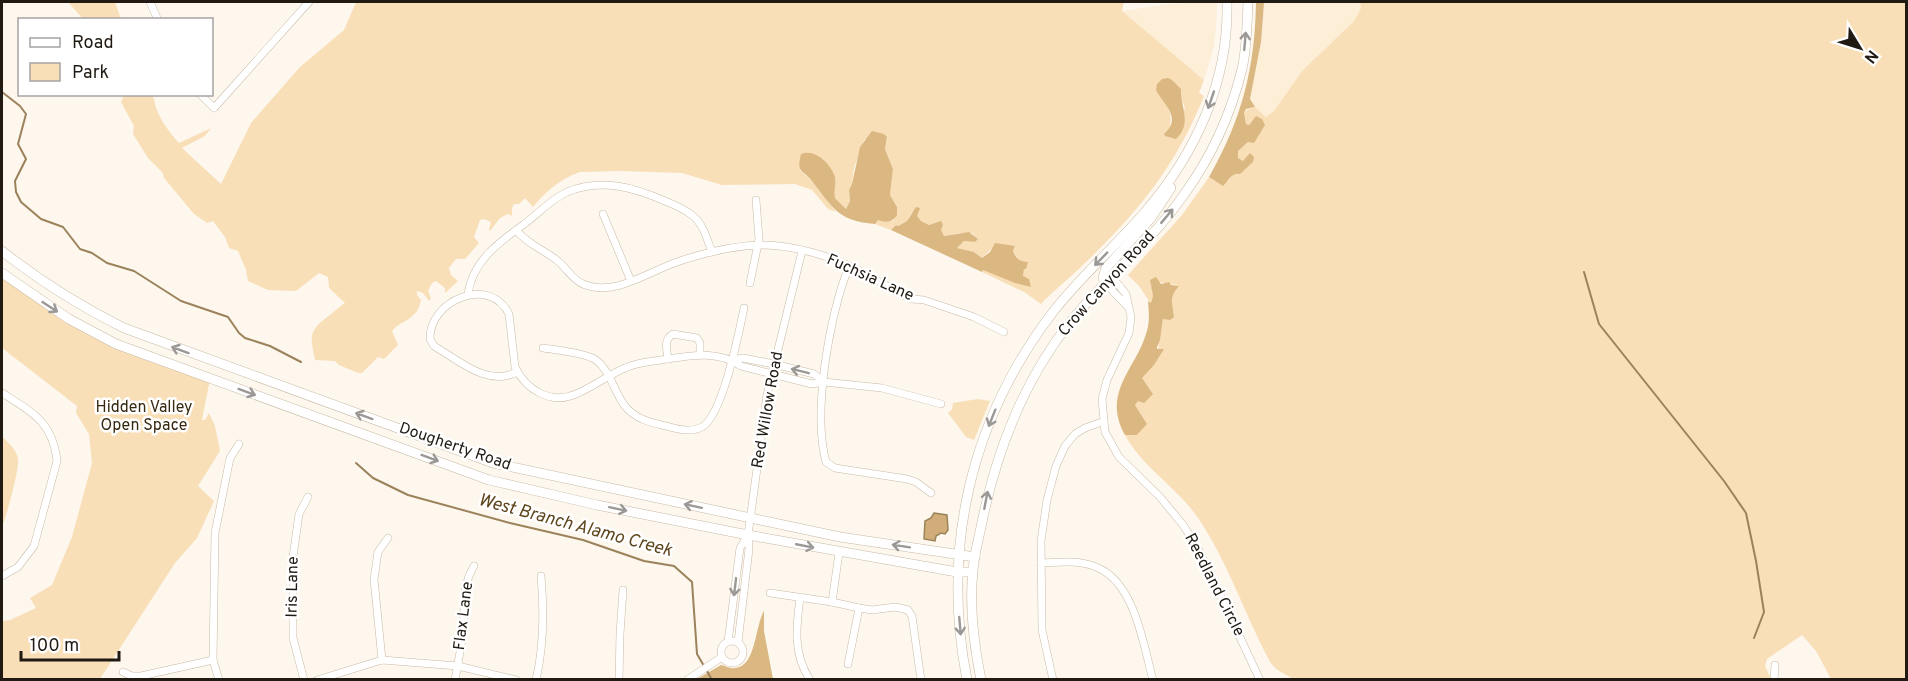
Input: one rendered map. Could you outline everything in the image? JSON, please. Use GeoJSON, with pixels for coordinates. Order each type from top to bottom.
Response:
{"type":"FeatureCollection","features":[{"type":"Feature","properties":{"kind":"main road","name":"Crow Canyon Road"},"geometry":{"type":"LineString","coordinates":[[966,680],[959,623],[958,555],[971,478],[996,408],[1017,367],[1054,311],[1144,213],[1190,152],[1215,92],[1228,16],[1227,2]]}},
{"type":"Feature","properties":{"kind":"main road","name":"Crow Canyon Road"},"geometry":{"type":"LineString","coordinates":[[981,680],[973,622],[972,573],[989,486],[999,453],[1033,377],[1055,343],[1183,197],[1218,138],[1242,70],[1248,2]]}},
{"type":"Feature","properties":{"kind":"main road"},"geometry":{"type":"LineString","coordinates":[[1108,280],[1103,278],[1106,268],[1155,213],[1170,192],[1175,174]]}},
{"type":"Feature","properties":{"kind":"main road","name":"Dougherty Road"},"geometry":{"type":"LineString","coordinates":[[2,251],[79,305],[124,328],[493,463],[840,537],[975,557]]}},
{"type":"Feature","properties":{"kind":"main road","name":"Dougherty Road"},"geometry":{"type":"LineString","coordinates":[[2,273],[69,319],[116,344],[489,480],[597,505],[839,553],[972,573]]}},
{"type":"Feature","properties":{"kind":"street"},"geometry":{"type":"LineString","coordinates":[[150,2],[157,18]]}},
{"type":"Feature","properties":{"kind":"street"},"geometry":{"type":"LineString","coordinates":[[202,96],[214,108],[309,2]]}},
{"type":"Feature","properties":{"kind":"street"},"geometry":{"type":"LineString","coordinates":[[468,294],[471,278],[502,238],[516,230],[552,200],[568,192],[600,184],[629,187],[683,209],[694,216],[702,227],[712,252]]}},
{"type":"Feature","properties":{"kind":"street"},"geometry":{"type":"LineString","coordinates":[[750,283],[758,245],[756,200]]}},
{"type":"Feature","properties":{"kind":"street"},"geometry":{"type":"LineString","coordinates":[[603,214],[632,281]]}},
{"type":"Feature","properties":{"kind":"street","name":"Fuchsia Lane"},"geometry":{"type":"LineString","coordinates":[[516,230],[529,243],[559,262],[574,278],[584,284],[605,287],[632,281],[676,263],[712,252],[758,245],[791,247],[838,261],[912,299],[924,300],[974,317],[1004,332]]}},
{"type":"Feature","properties":{"kind":"street","name":"Red Willow Road"},"geometry":{"type":"LineString","coordinates":[[738,642],[749,549],[748,535],[767,395],[802,251]]}},
{"type":"Feature","properties":{"kind":"street"},"geometry":{"type":"LineString","coordinates":[[849,266],[829,338],[824,382],[822,429],[824,455],[828,465],[835,468],[907,478],[931,493]]}},
{"type":"Feature","properties":{"kind":"street","name":"Reedland Circle"},"geometry":{"type":"LineString","coordinates":[[1108,280],[1128,307],[1131,317],[1129,333],[1107,380],[1102,399],[1102,422],[1107,438],[1119,457],[1177,515],[1198,548],[1260,680]]}},
{"type":"Feature","properties":{"kind":"street"},"geometry":{"type":"LineString","coordinates":[[517,372],[505,377],[485,376],[431,343],[430,330],[436,319],[445,308],[468,294],[483,294],[494,298],[507,309],[511,321],[517,372],[525,383],[545,396],[558,398],[577,394],[608,376],[640,362],[700,354],[774,364],[814,374],[824,382]]}},
{"type":"Feature","properties":{"kind":"street"},"geometry":{"type":"LineString","coordinates":[[543,348],[595,359],[608,376],[625,407],[633,414],[641,419],[688,430],[703,427],[711,416],[732,360],[744,308]]}},
{"type":"Feature","properties":{"kind":"street"},"geometry":{"type":"LineString","coordinates":[[668,359],[666,342],[673,334],[697,338],[700,343],[700,354]]}},
{"type":"Feature","properties":{"kind":"street"},"geometry":{"type":"LineString","coordinates":[[732,360],[741,366],[812,384],[824,382],[882,388],[941,404]]}},
{"type":"Feature","properties":{"kind":"street"},"geometry":{"type":"LineString","coordinates":[[2,393],[42,420],[56,447],[57,461],[34,546],[18,567],[2,576]]}},
{"type":"Feature","properties":{"kind":"street"},"geometry":{"type":"LineString","coordinates":[[1053,680],[1042,630],[1041,541],[1045,510],[1060,454],[1075,434],[1102,422]]}},
{"type":"Feature","properties":{"kind":"street"},"geometry":{"type":"LineString","coordinates":[[219,680],[213,660],[215,533],[230,458],[239,444]]}},
{"type":"Feature","properties":{"kind":"street","name":"Iris Lane"},"geometry":{"type":"LineString","coordinates":[[304,680],[293,638],[293,558],[299,514],[308,497]]}},
{"type":"Feature","properties":{"kind":"street","name":"Red Willow Road"},"geometry":{"type":"LineString","coordinates":[[728,642],[740,548],[748,535]]}},
{"type":"Feature","properties":{"kind":"street"},"geometry":{"type":"LineString","coordinates":[[382,660],[374,579],[378,552],[388,538]]}},
{"type":"Feature","properties":{"kind":"street"},"geometry":{"type":"LineString","coordinates":[[832,602],[839,553]]}},
{"type":"Feature","properties":{"kind":"street"},"geometry":{"type":"LineString","coordinates":[[1041,563],[1073,562],[1089,565],[1104,571],[1117,582],[1137,619],[1153,680]]}},
{"type":"Feature","properties":{"kind":"street","name":"Flax Lane"},"geometry":{"type":"LineString","coordinates":[[455,680],[463,630],[464,597],[468,576],[474,566]]}},
{"type":"Feature","properties":{"kind":"street"},"geometry":{"type":"LineString","coordinates":[[536,680],[542,642],[541,576]]}},
{"type":"Feature","properties":{"kind":"street"},"geometry":{"type":"LineString","coordinates":[[619,680],[623,590]]}},
{"type":"Feature","properties":{"kind":"street"},"geometry":{"type":"LineString","coordinates":[[770,592],[872,610],[895,607],[908,610],[912,616],[921,680]]}},
{"type":"Feature","properties":{"kind":"street"},"geometry":{"type":"LineString","coordinates":[[800,598],[796,632],[797,650],[803,669],[810,680]]}},
{"type":"Feature","properties":{"kind":"street"},"geometry":{"type":"LineString","coordinates":[[848,664],[859,608]]}},
{"type":"Feature","properties":{"kind":"street"},"geometry":{"type":"LineString","coordinates":[[687,680],[719,659],[721,648],[728,642],[738,642],[743,651],[740,660],[731,664],[719,659]]}},
{"type":"Feature","properties":{"kind":"street"},"geometry":{"type":"LineString","coordinates":[[123,672],[132,676],[141,676],[213,660]]}},
{"type":"Feature","properties":{"kind":"street"},"geometry":{"type":"LineString","coordinates":[[317,680],[382,660],[458,666],[516,680]]}},
{"type":"Feature","properties":{"kind":"street"},"geometry":{"type":"LineString","coordinates":[[1774,680],[1775,665]]}},
{"type":"Feature","properties":{"kind":"shaded area"},"geometry":{"type":"Polygon","coordinates":[[[1217,2],[1213,50],[1204,80],[1122,11],[1169,4],[1217,2]]]}},
{"type":"Feature","properties":{"kind":"shaded area"},"geometry":{"type":"Polygon","coordinates":[[[1256,2],[1264,3],[1261,42],[1250,99],[1255,107],[1246,109],[1244,112],[1246,124],[1249,125],[1256,116],[1262,119],[1265,125],[1254,143],[1248,142],[1238,151],[1238,158],[1243,161],[1250,153],[1254,157],[1253,162],[1240,174],[1233,175],[1223,186],[1209,177],[1230,134],[1244,92],[1253,49],[1256,2]]]}},
{"type":"Feature","properties":{"kind":"shaded area"},"geometry":{"type":"Polygon","coordinates":[[[1360,2],[1361,8],[1354,21],[1302,71],[1274,111],[1266,117],[1251,104],[1250,99],[1261,42],[1264,3],[1360,2]]]}},
{"type":"Feature","properties":{"kind":"shaded area"},"geometry":{"type":"Polygon","coordinates":[[[1168,78],[1181,89],[1185,121],[1176,139],[1164,134],[1172,122],[1172,117],[1156,90],[1157,84],[1162,79],[1168,78]]]}},
{"type":"Feature","properties":{"kind":"shaded area"},"geometry":{"type":"Polygon","coordinates":[[[872,131],[887,137],[885,149],[893,169],[890,195],[897,207],[897,215],[893,220],[886,222],[878,220],[875,224],[852,220],[838,212],[799,165],[801,154],[812,153],[822,158],[835,177],[835,198],[846,209],[850,201],[849,190],[860,147],[872,131]]]}},
{"type":"Feature","properties":{"kind":"shaded area"},"geometry":{"type":"Polygon","coordinates":[[[916,207],[920,208],[917,216],[921,221],[929,225],[941,221],[944,236],[969,232],[978,239],[975,242],[964,241],[957,248],[974,252],[982,258],[990,252],[995,243],[1015,246],[1013,251],[1017,258],[1028,262],[1023,276],[1029,279],[1031,287],[983,270],[982,272],[891,230],[896,225],[907,221],[916,207]]]}},
{"type":"Feature","properties":{"kind":"shaded area"},"geometry":{"type":"Polygon","coordinates":[[[1156,277],[1161,284],[1169,282],[1171,285],[1179,286],[1172,298],[1174,317],[1170,320],[1163,319],[1157,349],[1164,349],[1142,378],[1153,394],[1144,403],[1138,401],[1135,405],[1147,424],[1137,435],[1125,435],[1119,420],[1117,406],[1119,394],[1146,334],[1149,322],[1148,301],[1151,303],[1153,296],[1150,280],[1156,277]]]}},
{"type":"Feature","properties":{"kind":"shaded area"},"geometry":{"type":"Polygon","coordinates":[[[934,513],[947,515],[948,530],[945,534],[941,533],[936,536],[935,541],[924,539],[925,521],[934,513]]]}},
{"type":"Feature","properties":{"kind":"shaded area"},"geometry":{"type":"Polygon","coordinates":[[[764,611],[764,631],[773,679],[697,679],[721,665],[735,668],[747,661],[764,611]]]}},
{"type":"Feature","properties":{"kind":"green space"},"geometry":{"type":"Polygon","coordinates":[[[68,2],[115,2],[121,18],[82,18],[68,2]]]}},
{"type":"Feature","properties":{"kind":"green space"},"geometry":{"type":"Polygon","coordinates":[[[356,2],[1124,2],[1122,11],[1204,80],[1199,93],[1204,96],[1168,166],[1139,206],[1080,268],[1041,304],[1024,292],[982,272],[983,270],[1031,286],[1023,276],[1024,269],[1013,251],[1015,247],[991,249],[982,258],[974,252],[957,248],[964,241],[975,242],[977,239],[972,233],[943,236],[941,230],[943,225],[935,223],[929,225],[912,212],[907,221],[896,225],[891,230],[875,224],[878,219],[886,222],[893,221],[897,207],[890,195],[893,169],[885,149],[887,139],[884,134],[864,140],[854,168],[849,190],[850,201],[846,209],[835,198],[835,179],[823,159],[800,157],[800,170],[812,181],[836,212],[828,209],[812,190],[795,184],[722,185],[682,173],[619,171],[580,172],[566,178],[554,186],[533,207],[525,198],[519,204],[514,204],[512,216],[508,214],[500,218],[490,231],[491,222],[480,220],[474,237],[479,243],[465,259],[456,259],[449,268],[451,275],[458,281],[445,293],[445,288],[436,281],[432,283],[428,291],[431,298],[429,301],[423,293],[417,291],[421,300],[416,312],[392,331],[398,345],[384,359],[378,357],[362,373],[358,373],[335,361],[315,360],[312,345],[314,330],[345,303],[329,288],[328,277],[319,273],[296,291],[268,290],[248,281],[238,251],[229,248],[225,237],[213,221],[207,223],[194,214],[164,178],[163,173],[148,158],[133,134],[134,126],[121,102],[123,96],[153,96],[162,121],[179,143],[211,128],[205,136],[182,148],[221,184],[251,123],[300,67],[344,30],[356,2]],[[1182,92],[1163,100],[1170,114],[1169,138],[1185,108],[1180,95],[1182,92]]]}},
{"type":"Feature","properties":{"kind":"green space"},"geometry":{"type":"Polygon","coordinates":[[[1360,2],[1906,2],[1906,679],[1831,679],[1816,651],[1802,635],[1767,659],[1765,666],[1771,679],[1293,679],[1276,669],[1270,662],[1209,535],[1190,507],[1150,467],[1125,435],[1137,435],[1147,424],[1135,405],[1138,401],[1146,401],[1151,391],[1141,378],[1159,357],[1158,347],[1163,318],[1174,313],[1171,299],[1177,285],[1158,282],[1151,285],[1153,296],[1151,304],[1128,275],[1182,215],[1209,177],[1215,181],[1228,181],[1243,161],[1238,158],[1238,151],[1248,142],[1252,120],[1249,125],[1246,124],[1244,111],[1255,107],[1266,117],[1274,111],[1302,71],[1354,21],[1361,8],[1360,2]]]}},
{"type":"Feature","properties":{"kind":"green space","name":"Hidden Valley Open Space"},"geometry":{"type":"Polygon","coordinates":[[[2,273],[116,344],[210,379],[202,420],[205,420],[209,413],[215,426],[220,451],[198,486],[214,501],[197,538],[175,563],[100,679],[2,679],[2,621],[10,620],[36,608],[30,598],[52,585],[72,537],[92,463],[89,434],[76,413],[77,406],[2,348],[2,273]]]}},
{"type":"Feature","properties":{"kind":"green space"},"geometry":{"type":"Polygon","coordinates":[[[978,399],[990,401],[974,440],[966,437],[948,413],[953,403],[978,399]]]}},
{"type":"Feature","properties":{"kind":"green space"},"geometry":{"type":"Polygon","coordinates":[[[2,437],[15,450],[18,466],[2,527],[2,437]]]}},
{"type":"Feature","properties":{"kind":"waterway","name":"West Branch Alamo Creek"},"geometry":{"type":"LineString","coordinates":[[2,92],[20,106],[26,114],[18,144],[26,159],[15,181],[16,192],[21,202],[41,219],[63,227],[80,249],[92,253],[107,263],[134,271],[181,301],[228,317],[245,338],[270,346],[301,362]]}},
{"type":"Feature","properties":{"kind":"waterway"},"geometry":{"type":"LineString","coordinates":[[1584,272],[1599,324],[1724,481],[1746,513],[1764,612],[1754,638]]}},
{"type":"Feature","properties":{"kind":"waterway","name":"West Branch Alamo Creek"},"geometry":{"type":"LineString","coordinates":[[356,463],[373,478],[408,495],[583,540],[644,561],[674,566],[692,582],[697,654],[704,666]]}},
{"type":"Feature","properties":{"kind":"waterway","name":"West Branch Alamo Creek"},"geometry":{"type":"LineString","coordinates":[[707,671],[712,680]]}}]}
